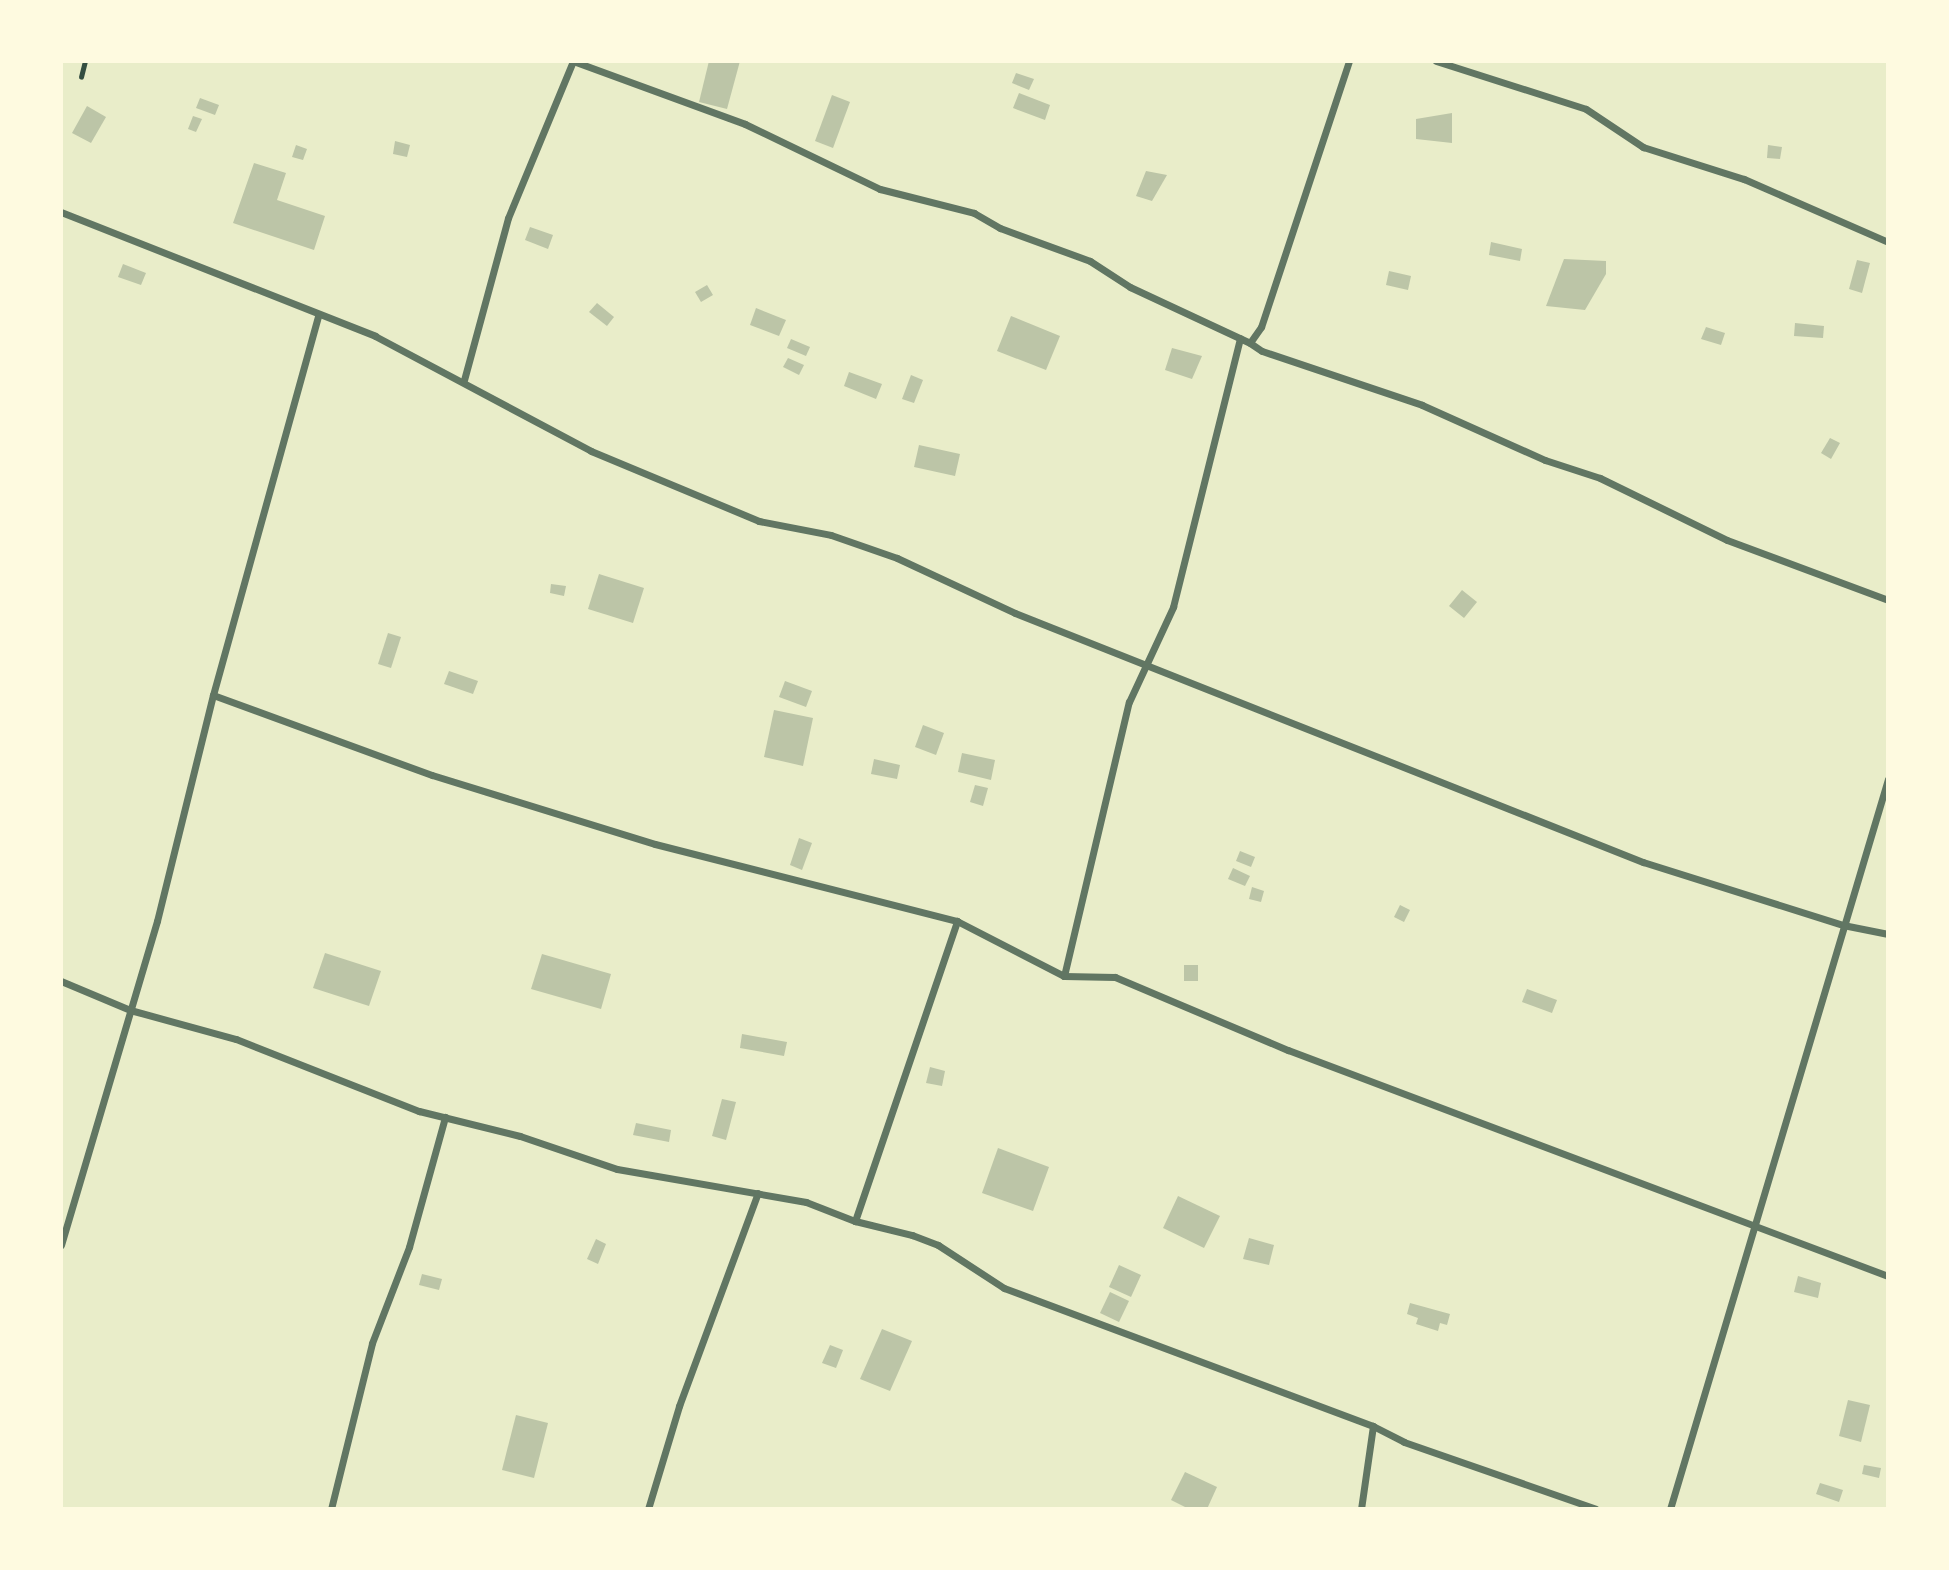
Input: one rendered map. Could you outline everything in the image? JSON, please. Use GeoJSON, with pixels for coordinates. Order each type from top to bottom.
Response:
{"type":"FeatureCollection","features":[{"type":"Feature","properties":{"kind":"street"},"geometry":{"type":"LineString","coordinates":[[464,380],[508,218],[573,61],[745,124],[880,189],[974,213],[1000,228],[1090,261],[1130,287],[1262,351],[1422,405],[1545,460],[1600,478],[1727,540],[1888,600]]}},
{"type":"Feature","properties":{"kind":"street"},"geometry":{"type":"LineString","coordinates":[[1250,343],[1261,327],[1349,61]]}},
{"type":"Feature","properties":{"kind":"street"},"geometry":{"type":"LineString","coordinates":[[1436,61],[1587,109],[1643,147],[1744,179],[1888,242]]}},
{"type":"Feature","properties":{"kind":"street"},"geometry":{"type":"LineString","coordinates":[[61,212],[318,316],[375,335],[464,380],[591,451],[759,521],[831,535],[897,558],[1015,613],[1643,862],[1843,925],[1888,934]]}},
{"type":"Feature","properties":{"kind":"street"},"geometry":{"type":"LineString","coordinates":[[61,1245],[130,1010],[213,695],[318,316]]}},
{"type":"Feature","properties":{"kind":"street"},"geometry":{"type":"LineString","coordinates":[[1064,976],[1129,702],[1173,607],[1240,338]]}},
{"type":"Feature","properties":{"kind":"street"},"geometry":{"type":"LineString","coordinates":[[213,695],[432,775],[655,844],[957,921],[1064,976],[1115,977],[1288,1050],[1888,1276]]}},
{"type":"Feature","properties":{"kind":"street"},"geometry":{"type":"LineString","coordinates":[[1670,1509],[1888,779]]}},
{"type":"Feature","properties":{"kind":"street"},"geometry":{"type":"LineString","coordinates":[[855,1221],[957,921]]}},
{"type":"Feature","properties":{"kind":"street"},"geometry":{"type":"LineString","coordinates":[[61,981],[130,1010],[236,1039],[379,1097],[520,1136],[617,1169],[806,1202],[855,1221],[912,1235],[938,1245],[1004,1288],[1373,1426],[1404,1442],[1596,1509]]}},
{"type":"Feature","properties":{"kind":"street"},"geometry":{"type":"LineString","coordinates":[[331,1509],[372,1343],[409,1247],[445,1116]]}},
{"type":"Feature","properties":{"kind":"street"},"geometry":{"type":"LineString","coordinates":[[649,1509],[679,1406],[758,1193]]}},
{"type":"Feature","properties":{"kind":"street"},"geometry":{"type":"LineString","coordinates":[[1361,1509],[1373,1426]]}},
{"type":"Feature","properties":{"kind":"path"},"geometry":{"type":"LineString","coordinates":[[81,77],[85,61]]}},
{"type":"Feature","properties":{"kind":"building"},"geometry":{"type":"Polygon","coordinates":[[[709,61],[740,61],[727,109],[699,102],[709,61]]]}},
{"type":"Feature","properties":{"kind":"building"},"geometry":{"type":"Polygon","coordinates":[[[1016,73],[1034,79],[1029,90],[1012,83],[1016,73]]]}},
{"type":"Feature","properties":{"kind":"building"},"geometry":{"type":"Polygon","coordinates":[[[1019,93],[1050,105],[1045,120],[1013,108],[1019,93]]]}},
{"type":"Feature","properties":{"kind":"building"},"geometry":{"type":"Polygon","coordinates":[[[832,95],[850,102],[833,148],[815,141],[832,95]]]}},
{"type":"Feature","properties":{"kind":"building"},"geometry":{"type":"Polygon","coordinates":[[[200,98],[219,105],[215,115],[196,108],[200,98]]]}},
{"type":"Feature","properties":{"kind":"building"},"geometry":{"type":"Polygon","coordinates":[[[87,106],[106,117],[91,143],[72,133],[87,106]]]}},
{"type":"Feature","properties":{"kind":"building"},"geometry":{"type":"Polygon","coordinates":[[[1452,113],[1452,143],[1416,139],[1416,119],[1452,113]]]}},
{"type":"Feature","properties":{"kind":"building"},"geometry":{"type":"Polygon","coordinates":[[[193,116],[202,119],[196,132],[188,129],[193,116]]]}},
{"type":"Feature","properties":{"kind":"building"},"geometry":{"type":"Polygon","coordinates":[[[395,141],[410,145],[407,157],[393,154],[395,141]]]}},
{"type":"Feature","properties":{"kind":"building"},"geometry":{"type":"Polygon","coordinates":[[[296,145],[307,149],[303,160],[292,157],[296,145]]]}},
{"type":"Feature","properties":{"kind":"building"},"geometry":{"type":"Polygon","coordinates":[[[1768,145],[1782,147],[1780,159],[1767,158],[1768,145]]]}},
{"type":"Feature","properties":{"kind":"building"},"geometry":{"type":"Polygon","coordinates":[[[254,163],[286,173],[277,200],[325,216],[314,250],[233,223],[254,163]]]}},
{"type":"Feature","properties":{"kind":"building"},"geometry":{"type":"Polygon","coordinates":[[[1146,171],[1167,175],[1152,201],[1136,196],[1146,171]]]}},
{"type":"Feature","properties":{"kind":"building"},"geometry":{"type":"Polygon","coordinates":[[[530,227],[553,235],[548,249],[525,240],[530,227]]]}},
{"type":"Feature","properties":{"kind":"building"},"geometry":{"type":"Polygon","coordinates":[[[1491,242],[1522,249],[1520,261],[1489,255],[1491,242]]]}},
{"type":"Feature","properties":{"kind":"building"},"geometry":{"type":"Polygon","coordinates":[[[1564,259],[1606,261],[1606,274],[1585,310],[1546,306],[1564,259]]]}},
{"type":"Feature","properties":{"kind":"building"},"geometry":{"type":"Polygon","coordinates":[[[1857,260],[1870,263],[1862,293],[1849,289],[1857,260]]]}},
{"type":"Feature","properties":{"kind":"building"},"geometry":{"type":"Polygon","coordinates":[[[123,264],[146,273],[141,285],[118,277],[123,264]]]}},
{"type":"Feature","properties":{"kind":"building"},"geometry":{"type":"Polygon","coordinates":[[[1389,271],[1411,276],[1408,290],[1386,285],[1389,271]]]}},
{"type":"Feature","properties":{"kind":"building"},"geometry":{"type":"Polygon","coordinates":[[[707,285],[713,295],[701,302],[695,292],[707,285]]]}},
{"type":"Feature","properties":{"kind":"building"},"geometry":{"type":"Polygon","coordinates":[[[597,303],[614,317],[607,326],[589,312],[597,303]]]}},
{"type":"Feature","properties":{"kind":"building"},"geometry":{"type":"Polygon","coordinates":[[[756,308],[786,320],[779,336],[750,325],[756,308]]]}},
{"type":"Feature","properties":{"kind":"building"},"geometry":{"type":"Polygon","coordinates":[[[1011,316],[1060,336],[1046,370],[997,351],[1011,316]]]}},
{"type":"Feature","properties":{"kind":"building"},"geometry":{"type":"Polygon","coordinates":[[[1795,323],[1824,326],[1823,338],[1794,336],[1795,323]]]}},
{"type":"Feature","properties":{"kind":"building"},"geometry":{"type":"Polygon","coordinates":[[[1706,327],[1725,333],[1721,345],[1701,339],[1706,327]]]}},
{"type":"Feature","properties":{"kind":"building"},"geometry":{"type":"Polygon","coordinates":[[[791,339],[810,347],[806,356],[787,348],[791,339]]]}},
{"type":"Feature","properties":{"kind":"building"},"geometry":{"type":"Polygon","coordinates":[[[1172,348],[1202,356],[1192,379],[1165,370],[1172,348]]]}},
{"type":"Feature","properties":{"kind":"building"},"geometry":{"type":"Polygon","coordinates":[[[788,358],[804,365],[799,375],[783,367],[788,358]]]}},
{"type":"Feature","properties":{"kind":"building"},"geometry":{"type":"Polygon","coordinates":[[[849,372],[882,384],[876,399],[844,386],[849,372]]]}},
{"type":"Feature","properties":{"kind":"building"},"geometry":{"type":"Polygon","coordinates":[[[911,375],[923,380],[914,403],[902,399],[911,375]]]}},
{"type":"Feature","properties":{"kind":"building"},"geometry":{"type":"Polygon","coordinates":[[[1830,438],[1840,443],[1831,459],[1821,453],[1830,438]]]}},
{"type":"Feature","properties":{"kind":"building"},"geometry":{"type":"Polygon","coordinates":[[[919,445],[960,454],[955,476],[914,467],[919,445]]]}},
{"type":"Feature","properties":{"kind":"building"},"geometry":{"type":"Polygon","coordinates":[[[599,574],[644,588],[633,623],[588,609],[599,574]]]}},
{"type":"Feature","properties":{"kind":"building"},"geometry":{"type":"Polygon","coordinates":[[[551,584],[566,586],[564,596],[550,593],[551,584]]]}},
{"type":"Feature","properties":{"kind":"building"},"geometry":{"type":"Polygon","coordinates":[[[1462,590],[1477,602],[1464,618],[1449,606],[1462,590]]]}},
{"type":"Feature","properties":{"kind":"building"},"geometry":{"type":"Polygon","coordinates":[[[388,633],[401,637],[391,668],[378,664],[388,633]]]}},
{"type":"Feature","properties":{"kind":"building"},"geometry":{"type":"Polygon","coordinates":[[[449,671],[478,681],[473,694],[444,684],[449,671]]]}},
{"type":"Feature","properties":{"kind":"building"},"geometry":{"type":"Polygon","coordinates":[[[785,681],[812,691],[806,707],[779,697],[785,681]]]}},
{"type":"Feature","properties":{"kind":"building"},"geometry":{"type":"Polygon","coordinates":[[[774,710],[813,718],[803,766],[764,757],[774,710]]]}},
{"type":"Feature","properties":{"kind":"building"},"geometry":{"type":"Polygon","coordinates":[[[923,725],[944,733],[936,755],[915,747],[923,725]]]}},
{"type":"Feature","properties":{"kind":"building"},"geometry":{"type":"Polygon","coordinates":[[[962,753],[995,760],[991,780],[958,772],[962,753]]]}},
{"type":"Feature","properties":{"kind":"building"},"geometry":{"type":"Polygon","coordinates":[[[874,759],[900,765],[897,779],[871,774],[874,759]]]}},
{"type":"Feature","properties":{"kind":"building"},"geometry":{"type":"Polygon","coordinates":[[[975,785],[988,788],[983,806],[970,802],[975,785]]]}},
{"type":"Feature","properties":{"kind":"building"},"geometry":{"type":"Polygon","coordinates":[[[799,838],[812,843],[802,870],[790,865],[799,838]]]}},
{"type":"Feature","properties":{"kind":"building"},"geometry":{"type":"Polygon","coordinates":[[[1240,851],[1255,857],[1251,867],[1236,861],[1240,851]]]}},
{"type":"Feature","properties":{"kind":"building"},"geometry":{"type":"Polygon","coordinates":[[[1233,868],[1250,876],[1245,886],[1228,879],[1233,868]]]}},
{"type":"Feature","properties":{"kind":"building"},"geometry":{"type":"Polygon","coordinates":[[[1252,887],[1264,891],[1261,902],[1249,899],[1252,887]]]}},
{"type":"Feature","properties":{"kind":"building"},"geometry":{"type":"Polygon","coordinates":[[[1400,905],[1410,910],[1404,922],[1394,917],[1400,905]]]}},
{"type":"Feature","properties":{"kind":"building"},"geometry":{"type":"Polygon","coordinates":[[[325,953],[381,971],[369,1006],[313,988],[325,953]]]}},
{"type":"Feature","properties":{"kind":"building"},"geometry":{"type":"Polygon","coordinates":[[[542,954],[611,974],[601,1009],[531,989],[542,954]]]}},
{"type":"Feature","properties":{"kind":"building"},"geometry":{"type":"Polygon","coordinates":[[[1184,965],[1198,965],[1198,981],[1184,981],[1184,965]]]}},
{"type":"Feature","properties":{"kind":"building"},"geometry":{"type":"Polygon","coordinates":[[[1527,989],[1557,1000],[1552,1013],[1522,1002],[1527,989]]]}},
{"type":"Feature","properties":{"kind":"building"},"geometry":{"type":"Polygon","coordinates":[[[742,1034],[787,1042],[784,1056],[740,1048],[742,1034]]]}},
{"type":"Feature","properties":{"kind":"building"},"geometry":{"type":"Polygon","coordinates":[[[930,1067],[945,1071],[942,1086],[926,1083],[930,1067]]]}},
{"type":"Feature","properties":{"kind":"building"},"geometry":{"type":"Polygon","coordinates":[[[722,1099],[736,1102],[726,1140],[712,1136],[722,1099]]]}},
{"type":"Feature","properties":{"kind":"building"},"geometry":{"type":"Polygon","coordinates":[[[636,1123],[671,1130],[669,1142],[633,1135],[636,1123]]]}},
{"type":"Feature","properties":{"kind":"building"},"geometry":{"type":"Polygon","coordinates":[[[998,1148],[1049,1167],[1033,1211],[982,1193],[998,1148]]]}},
{"type":"Feature","properties":{"kind":"building"},"geometry":{"type":"Polygon","coordinates":[[[1178,1196],[1220,1216],[1204,1248],[1163,1228],[1178,1196]]]}},
{"type":"Feature","properties":{"kind":"building"},"geometry":{"type":"Polygon","coordinates":[[[1249,1238],[1274,1245],[1269,1265],[1243,1259],[1249,1238]]]}},
{"type":"Feature","properties":{"kind":"building"},"geometry":{"type":"Polygon","coordinates":[[[596,1239],[606,1244],[598,1264],[587,1259],[596,1239]]]}},
{"type":"Feature","properties":{"kind":"building"},"geometry":{"type":"Polygon","coordinates":[[[1119,1265],[1141,1275],[1131,1297],[1109,1287],[1119,1265]]]}},
{"type":"Feature","properties":{"kind":"building"},"geometry":{"type":"Polygon","coordinates":[[[422,1274],[442,1279],[439,1290],[419,1285],[422,1274]]]}},
{"type":"Feature","properties":{"kind":"building"},"geometry":{"type":"Polygon","coordinates":[[[1798,1276],[1821,1283],[1818,1298],[1794,1292],[1798,1276]]]}},
{"type":"Feature","properties":{"kind":"building"},"geometry":{"type":"Polygon","coordinates":[[[1110,1292],[1129,1301],[1119,1322],[1100,1313],[1110,1292]]]}},
{"type":"Feature","properties":{"kind":"building"},"geometry":{"type":"Polygon","coordinates":[[[1410,1303],[1450,1314],[1447,1325],[1440,1323],[1438,1331],[1416,1324],[1418,1318],[1407,1314],[1410,1303]]]}},
{"type":"Feature","properties":{"kind":"building"},"geometry":{"type":"Polygon","coordinates":[[[882,1329],[912,1341],[890,1391],[860,1379],[882,1329]]]}},
{"type":"Feature","properties":{"kind":"building"},"geometry":{"type":"Polygon","coordinates":[[[830,1345],[843,1350],[836,1368],[822,1363],[830,1345]]]}},
{"type":"Feature","properties":{"kind":"building"},"geometry":{"type":"Polygon","coordinates":[[[1848,1400],[1870,1405],[1861,1442],[1839,1436],[1848,1400]]]}},
{"type":"Feature","properties":{"kind":"building"},"geometry":{"type":"Polygon","coordinates":[[[516,1415],[548,1423],[534,1478],[502,1470],[516,1415]]]}},
{"type":"Feature","properties":{"kind":"building"},"geometry":{"type":"Polygon","coordinates":[[[1864,1465],[1881,1468],[1879,1478],[1862,1474],[1864,1465]]]}},
{"type":"Feature","properties":{"kind":"building"},"geometry":{"type":"Polygon","coordinates":[[[1185,1472],[1217,1487],[1207,1509],[1189,1509],[1171,1500],[1185,1472]]]}},
{"type":"Feature","properties":{"kind":"building"},"geometry":{"type":"Polygon","coordinates":[[[1820,1483],[1843,1490],[1839,1502],[1816,1494],[1820,1483]]]}}]}
